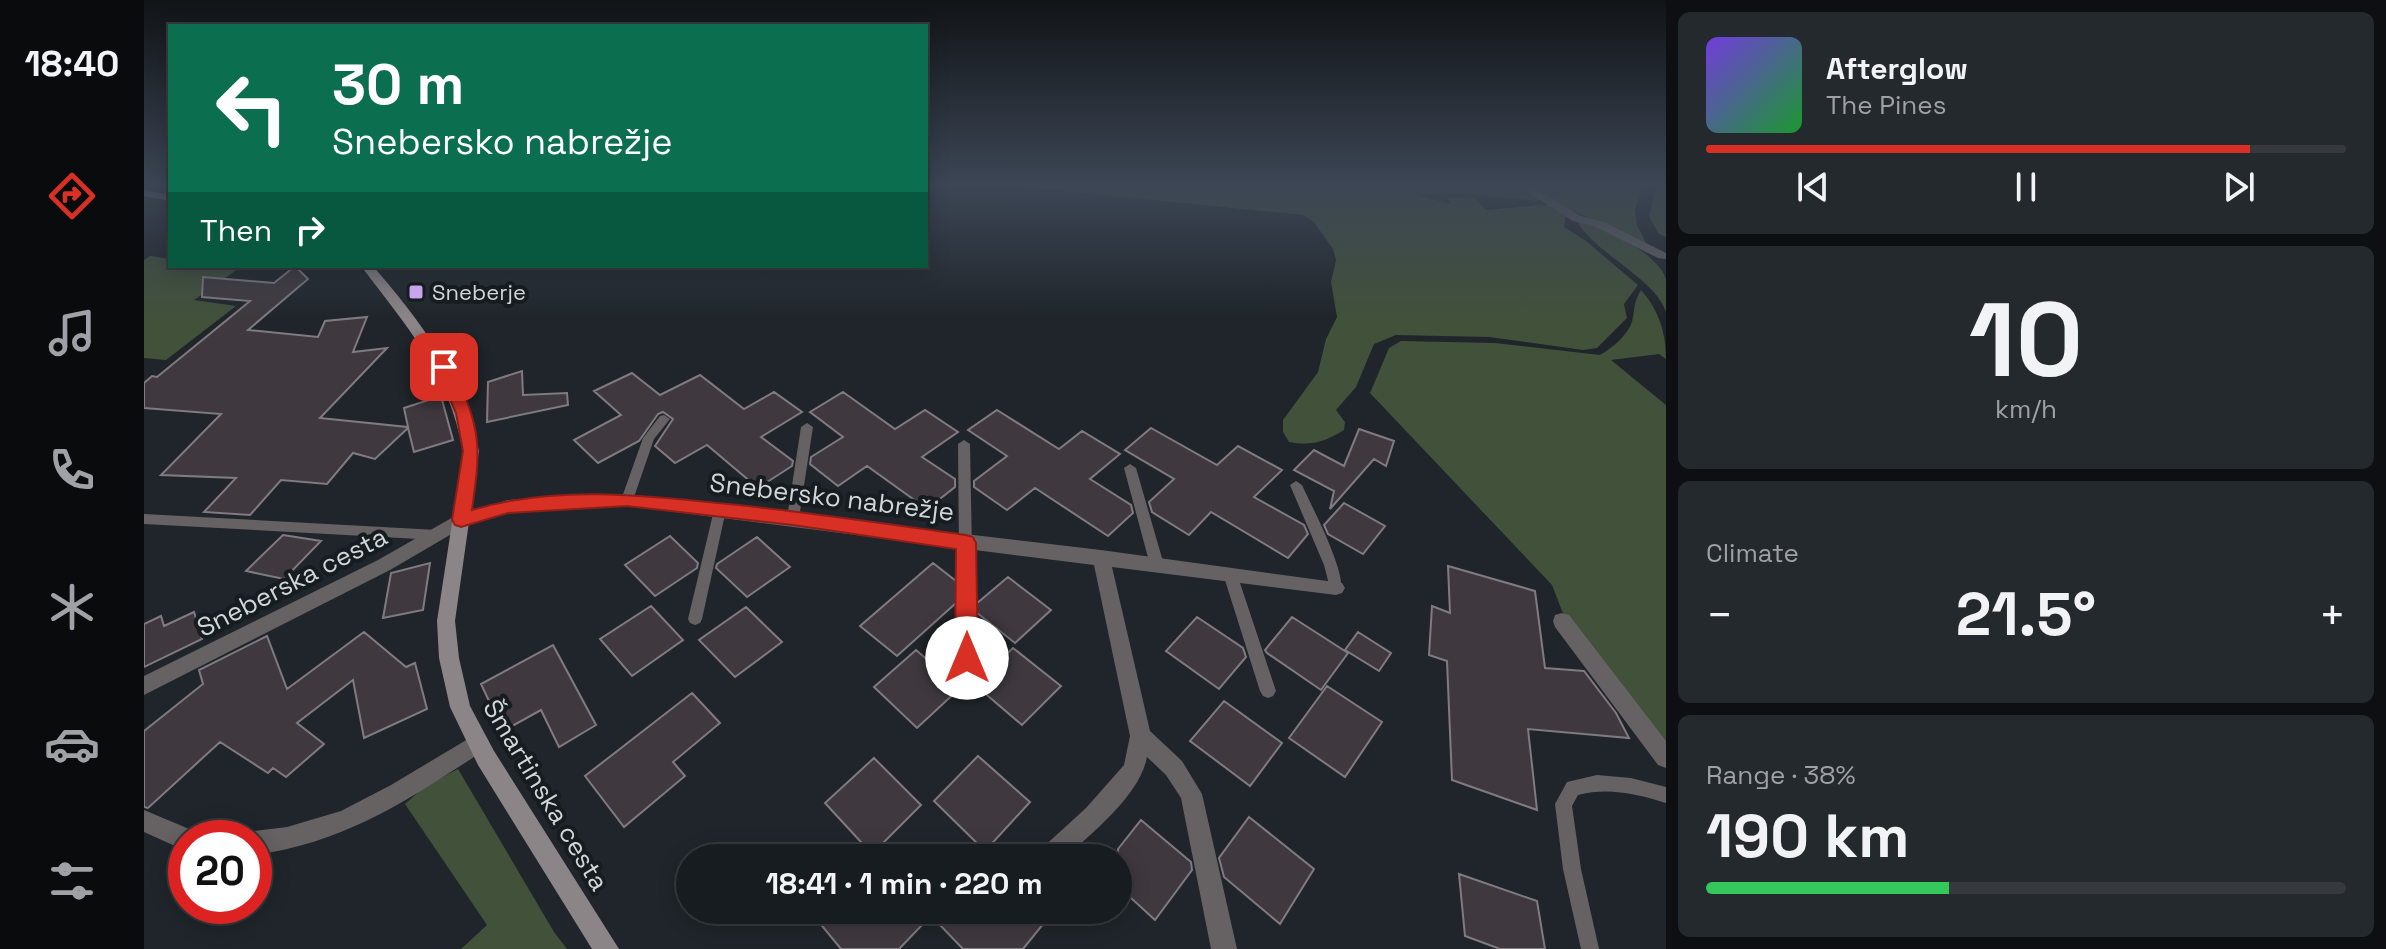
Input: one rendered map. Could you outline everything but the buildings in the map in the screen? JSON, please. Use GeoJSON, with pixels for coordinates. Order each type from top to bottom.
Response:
{"type":"FeatureCollection","features":[{"type":"Feature","properties":{"kind":"main road","name":"Šmartinska cesta"},"geometry":{"type":"LineString","coordinates":[[369,268],[444,367],[464,413],[471,451],[446,621],[449,658],[460,707],[478,743],[606,949]]}},
{"type":"Feature","properties":{"kind":"street"},"geometry":{"type":"LineString","coordinates":[[1612,230],[1662,256]]}},
{"type":"Feature","properties":{"kind":"street","name":"Snebersko nabrežje"},"geometry":{"type":"LineString","coordinates":[[461,520],[508,506],[627,500],[793,518],[966,543],[1101,557],[1231,577],[1336,588]]}},
{"type":"Feature","properties":{"kind":"street","name":"Sneberska cesta"},"geometry":{"type":"LineString","coordinates":[[144,686],[384,565],[461,520]]}},
{"type":"Feature","properties":{"kind":"street"},"geometry":{"type":"LineString","coordinates":[[1063,844],[1094,816],[1134,770],[1141,736],[1101,557]]}},
{"type":"Feature","properties":{"kind":"street"},"geometry":{"type":"LineString","coordinates":[[1562,621],[1666,758]]}},
{"type":"Feature","properties":{"kind":"street"},"geometry":{"type":"LineString","coordinates":[[1141,736],[1174,768],[1191,794],[1224,949]]}},
{"type":"Feature","properties":{"kind":"street"},"geometry":{"type":"LineString","coordinates":[[272,841],[332,828],[371,809],[478,743]]}},
{"type":"Feature","properties":{"kind":"street"},"geometry":{"type":"LineString","coordinates":[[144,821],[168,831]]}},
{"type":"Feature","properties":{"kind":"lane"},"geometry":{"type":"LineString","coordinates":[[627,500],[649,438],[664,419]]}},
{"type":"Feature","properties":{"kind":"lane"},"geometry":{"type":"LineString","coordinates":[[793,518],[807,427]]}},
{"type":"Feature","properties":{"kind":"lane"},"geometry":{"type":"LineString","coordinates":[[964,444],[967,658]]}},
{"type":"Feature","properties":{"kind":"lane"},"geometry":{"type":"LineString","coordinates":[[1130,468],[1157,565]]}},
{"type":"Feature","properties":{"kind":"lane","name":"Snebersko nabrežje"},"geometry":{"type":"LineString","coordinates":[[1296,485],[1331,565],[1336,588]]}},
{"type":"Feature","properties":{"kind":"lane"},"geometry":{"type":"LineString","coordinates":[[695,619],[720,510]]}},
{"type":"Feature","properties":{"kind":"lane"},"geometry":{"type":"LineString","coordinates":[[144,519],[437,535]]}},
{"type":"Feature","properties":{"kind":"lane"},"geometry":{"type":"LineString","coordinates":[[1231,577],[1268,691]]}},
{"type":"Feature","properties":{"kind":"lane"},"geometry":{"type":"LineString","coordinates":[[1590,949],[1572,869],[1563,804],[1573,788],[1591,783],[1622,781],[1666,795]]}},
{"type":"Feature","properties":{"kind":"green space"},"geometry":{"type":"Polygon","coordinates":[[[1320,230],[1569,230],[1638,285],[1624,304],[1627,318],[1597,348],[1583,350],[1489,337],[1396,335],[1374,344],[1356,387],[1336,410],[1345,422],[1344,430],[1318,442],[1289,442],[1283,432],[1283,420],[1318,372],[1326,339],[1337,317],[1331,282],[1336,260],[1333,249],[1320,230]]]}},
{"type":"Feature","properties":{"kind":"green space"},"geometry":{"type":"Polygon","coordinates":[[[1584,230],[1603,230],[1628,242],[1653,260],[1666,279],[1666,312],[1650,288],[1584,230]]]}},
{"type":"Feature","properties":{"kind":"green space"},"geometry":{"type":"Polygon","coordinates":[[[1615,230],[1640,230],[1647,245],[1615,230]]]}},
{"type":"Feature","properties":{"kind":"green space"},"geometry":{"type":"Polygon","coordinates":[[[1657,230],[1666,230],[1666,237],[1657,230]]]}},
{"type":"Feature","properties":{"kind":"green space"},"geometry":{"type":"Polygon","coordinates":[[[150,256],[168,259],[168,268],[238,269],[194,300],[236,306],[166,360],[144,358],[144,260],[150,256]]]}},
{"type":"Feature","properties":{"kind":"green space"},"geometry":{"type":"Polygon","coordinates":[[[1641,290],[1660,322],[1666,359],[1659,354],[1611,360],[1666,405],[1666,742],[1562,611],[1552,585],[1370,393],[1389,348],[1401,341],[1495,343],[1600,355],[1627,332],[1641,290]]]}},
{"type":"Feature","properties":{"kind":"green space"},"geometry":{"type":"Polygon","coordinates":[[[458,769],[567,949],[461,949],[487,925],[405,804],[424,787],[458,769]]]}},
{"type":"Feature","properties":{"kind":"place","name":"Sneberje"},"geometry":{"type":"Point","coordinates":[416,292]}},
{"type":"Feature","properties":{"kind":"route"},"geometry":{"type":"LineString","coordinates":[[444,367],[469,432],[471,451],[461,520],[508,506],[627,500],[793,518],[966,543],[967,658]]}}]}
